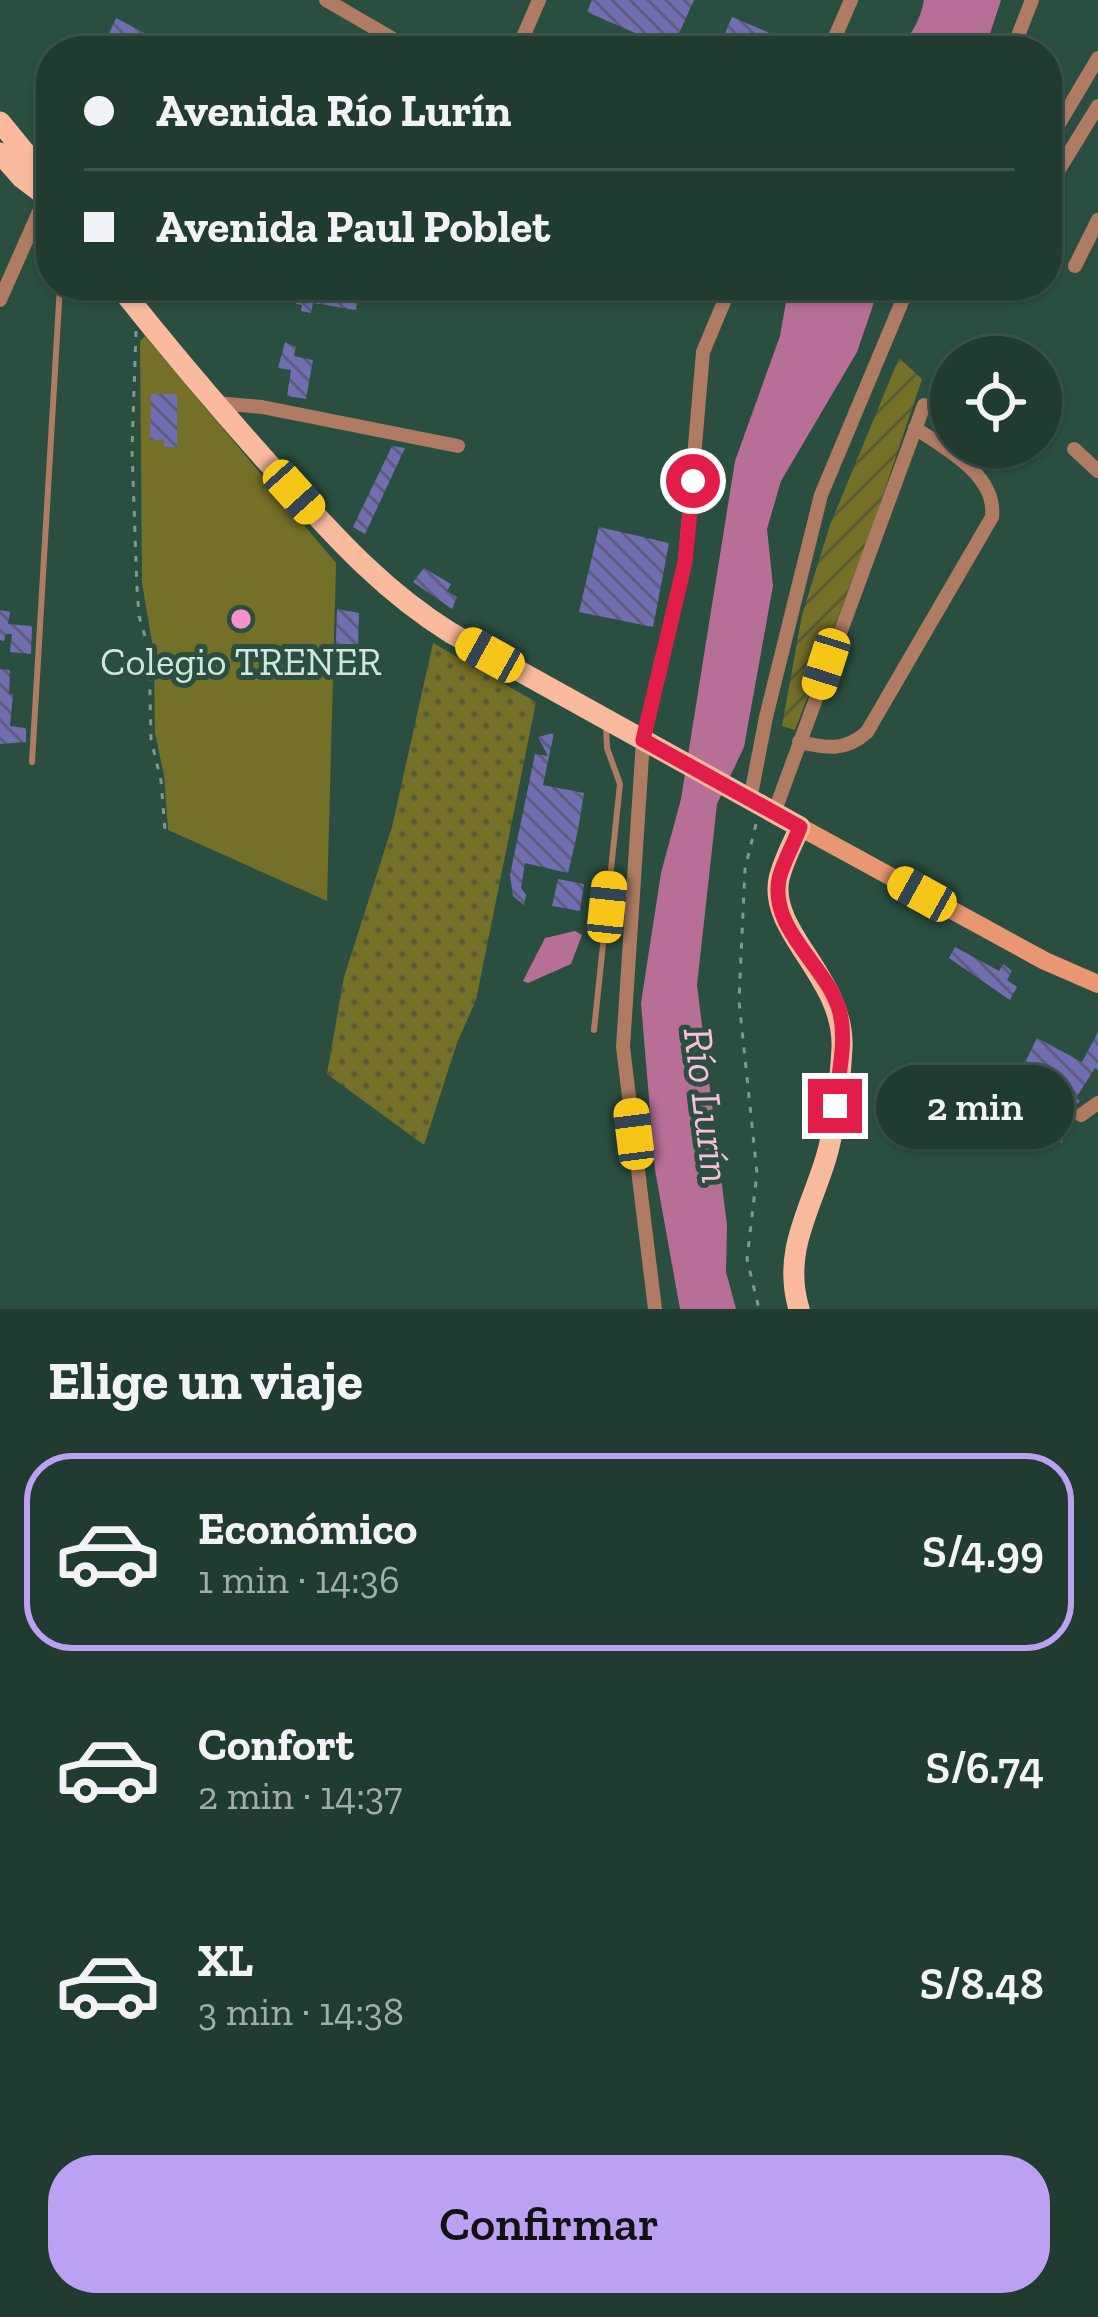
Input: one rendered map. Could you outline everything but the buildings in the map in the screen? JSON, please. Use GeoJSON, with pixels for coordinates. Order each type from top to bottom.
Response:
{"type":"FeatureCollection","features":[{"type":"Feature","properties":{"kind":"main road"},"geometry":{"type":"LineString","coordinates":[[0,122],[36,166]]}},
{"type":"Feature","properties":{"kind":"main road"},"geometry":{"type":"LineString","coordinates":[[0,153],[36,189]]}},
{"type":"Feature","properties":{"kind":"main road"},"geometry":{"type":"LineString","coordinates":[[130,300],[350,553],[398,598],[451,633],[649,744],[1095,985]]}},
{"type":"Feature","properties":{"kind":"main road"},"geometry":{"type":"LineString","coordinates":[[799,1309],[792,1264],[797,1231],[826,1156],[842,1046],[840,1013],[779,904],[779,880],[800,827]]}},
{"type":"Feature","properties":{"kind":"street"},"geometry":{"type":"LineString","coordinates":[[326,0],[388,36]]}},
{"type":"Feature","properties":{"kind":"street"},"geometry":{"type":"LineString","coordinates":[[524,36],[538,0]]}},
{"type":"Feature","properties":{"kind":"street"},"geometry":{"type":"LineString","coordinates":[[836,36],[851,0]]}},
{"type":"Feature","properties":{"kind":"street"},"geometry":{"type":"LineString","coordinates":[[1018,36],[1032,0]]}},
{"type":"Feature","properties":{"kind":"street"},"geometry":{"type":"LineString","coordinates":[[1062,119],[1098,58]]}},
{"type":"Feature","properties":{"kind":"street"},"geometry":{"type":"LineString","coordinates":[[1062,165],[1098,106]]}},
{"type":"Feature","properties":{"kind":"street"},"geometry":{"type":"LineString","coordinates":[[1075,266],[1098,220]]}},
{"type":"Feature","properties":{"kind":"street"},"geometry":{"type":"LineString","coordinates":[[0,299],[36,224]]}},
{"type":"Feature","properties":{"kind":"street"},"geometry":{"type":"LineString","coordinates":[[655,1309],[623,1047],[649,744],[685,562],[703,352],[725,300]]}},
{"type":"Feature","properties":{"kind":"street"},"geometry":{"type":"LineString","coordinates":[[757,803],[766,717],[821,495],[903,300]]}},
{"type":"Feature","properties":{"kind":"street"},"geometry":{"type":"LineString","coordinates":[[216,403],[262,407],[458,446]]}},
{"type":"Feature","properties":{"kind":"street"},"geometry":{"type":"LineString","coordinates":[[757,803],[799,742],[924,405]]}},
{"type":"Feature","properties":{"kind":"street"},"geometry":{"type":"LineString","coordinates":[[799,742],[837,748],[867,732],[992,518],[992,501],[980,477],[915,428]]}},
{"type":"Feature","properties":{"kind":"street"},"geometry":{"type":"LineString","coordinates":[[1074,449],[1098,471]]}},
{"type":"Feature","properties":{"kind":"street"},"geometry":{"type":"LineString","coordinates":[[1081,1115],[1098,1103]]}},
{"type":"Feature","properties":{"kind":"lane"},"geometry":{"type":"LineString","coordinates":[[32,762],[59,300]]}},
{"type":"Feature","properties":{"kind":"lane"},"geometry":{"type":"LineString","coordinates":[[594,1030],[620,784],[604,737],[606,720]]}},
{"type":"Feature","properties":{"kind":"path"},"geometry":{"type":"LineString","coordinates":[[140,312],[132,450],[136,588],[149,650],[151,740],[161,781],[164,830]]}},
{"type":"Feature","properties":{"kind":"path"},"geometry":{"type":"LineString","coordinates":[[757,803],[747,852],[739,1001],[757,1173],[747,1259],[759,1309]]}},
{"type":"Feature","properties":{"kind":"shaded area","name":"Colegio TRENER"},"geometry":{"type":"Polygon","coordinates":[[[145,336],[336,563],[327,901],[168,830],[155,734],[154,654],[142,583],[140,341],[145,336]]]}},
{"type":"Feature","properties":{"kind":"shaded area"},"geometry":{"type":"Polygon","coordinates":[[[899,358],[922,379],[795,730],[782,726],[802,615],[830,525],[899,358]]]}},
{"type":"Feature","properties":{"kind":"shaded area"},"geometry":{"type":"Polygon","coordinates":[[[433,643],[536,702],[476,1000],[424,1145],[327,1074],[344,977],[392,827],[433,643]]]}},
{"type":"Feature","properties":{"kind":"water"},"geometry":{"type":"Polygon","coordinates":[[[924,0],[1001,0],[989,36],[909,36],[924,0]]]}},
{"type":"Feature","properties":{"kind":"water","name":"Río Lurín"},"geometry":{"type":"Polygon","coordinates":[[[786,300],[875,300],[857,352],[781,481],[767,529],[773,586],[744,747],[717,804],[697,985],[727,1225],[726,1272],[736,1309],[680,1309],[655,1170],[641,1003],[661,873],[681,799],[735,461],[780,336],[786,300]]]}},
{"type":"Feature","properties":{"kind":"water"},"geometry":{"type":"Polygon","coordinates":[[[575,931],[582,935],[571,964],[523,981],[545,938],[575,931]]]}},
{"type":"Feature","properties":{"kind":"place","name":"Colegio TRENER"},"geometry":{"type":"Point","coordinates":[241,619]}},
{"type":"Feature","properties":{"kind":"route"},"geometry":{"type":"LineString","coordinates":[[693,481],[685,562],[643,740],[800,827],[779,880],[779,904],[840,1013],[842,1046],[835,1106]]}}]}
